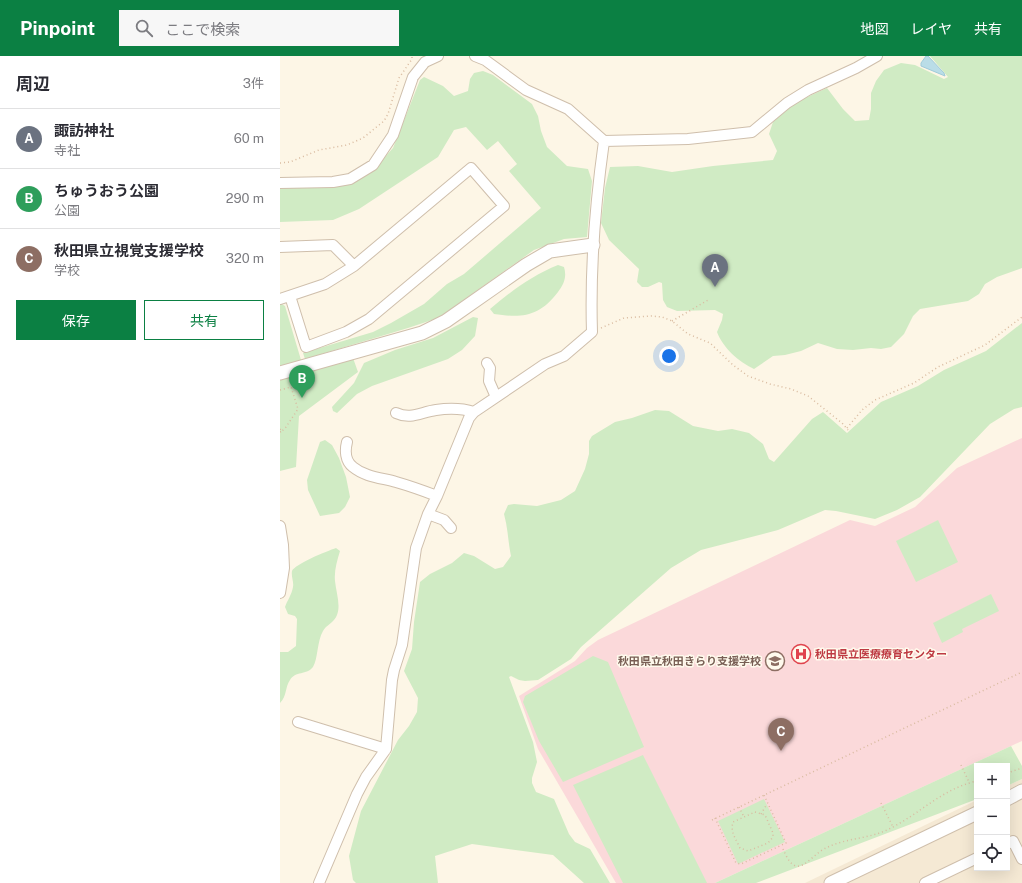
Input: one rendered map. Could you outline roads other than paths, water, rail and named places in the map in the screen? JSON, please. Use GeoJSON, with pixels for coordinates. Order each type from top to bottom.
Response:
{"type":"FeatureCollection","features":[{"type":"Feature","properties":{"kind":"street"},"geometry":{"type":"LineString","coordinates":[[280,183],[333,182],[350,179],[372,165],[393,135],[413,77],[425,62],[438,56]]}},
{"type":"Feature","properties":{"kind":"street"},"geometry":{"type":"LineString","coordinates":[[475,56],[485,60],[526,90],[568,109],[604,141],[688,139],[752,132],[787,103],[808,90],[856,68],[877,56]]}},
{"type":"Feature","properties":{"kind":"street"},"geometry":{"type":"LineString","coordinates":[[319,883],[356,794],[386,749],[394,670],[402,645],[416,548],[428,514],[437,496],[469,418],[474,412],[545,364],[564,356],[592,332],[591,303],[593,245],[598,184],[604,141]]}},
{"type":"Feature","properties":{"kind":"street"},"geometry":{"type":"LineString","coordinates":[[471,168],[504,206],[369,319],[346,332],[306,347],[285,298],[325,284],[354,266],[471,168]]}},
{"type":"Feature","properties":{"kind":"street"},"geometry":{"type":"LineString","coordinates":[[280,247],[333,245],[354,266]]}},
{"type":"Feature","properties":{"kind":"street"},"geometry":{"type":"LineString","coordinates":[[280,373],[422,333],[446,321],[550,250],[593,245]]}},
{"type":"Feature","properties":{"kind":"street"},"geometry":{"type":"LineString","coordinates":[[487,363],[490,368],[489,381],[496,397]]}},
{"type":"Feature","properties":{"kind":"street"},"geometry":{"type":"LineString","coordinates":[[396,413],[404,417],[435,410],[460,408],[474,412]]}},
{"type":"Feature","properties":{"kind":"street"},"geometry":{"type":"LineString","coordinates":[[347,442],[345,452],[347,460],[352,467],[370,476],[397,482],[437,496]]}},
{"type":"Feature","properties":{"kind":"street"},"geometry":{"type":"LineString","coordinates":[[428,514],[444,520],[451,528]]}},
{"type":"Feature","properties":{"kind":"street"},"geometry":{"type":"LineString","coordinates":[[280,526],[284,568],[280,592]]}},
{"type":"Feature","properties":{"kind":"street"},"geometry":{"type":"LineString","coordinates":[[298,722],[386,749]]}},
{"type":"Feature","properties":{"kind":"street"},"geometry":{"type":"LineString","coordinates":[[1010,797],[1022,791]]}},
{"type":"Feature","properties":{"kind":"street"},"geometry":{"type":"LineString","coordinates":[[832,883],[974,814]]}},
{"type":"Feature","properties":{"kind":"street"},"geometry":{"type":"LineString","coordinates":[[1010,842],[1013,841],[1022,858]]}},
{"type":"Feature","properties":{"kind":"street"},"geometry":{"type":"LineString","coordinates":[[925,883],[974,859]]}},
{"type":"Feature","properties":{"kind":"water"},"geometry":{"type":"Polygon","coordinates":[[[926,56],[928,56],[945,76],[921,66],[921,63],[926,56]]]}},
{"type":"Feature","properties":{"kind":"place","name":"諏訪神社"},"geometry":{"type":"Point","coordinates":[715,287]}},
{"type":"Feature","properties":{"kind":"place","name":"ちゅうおう公園"},"geometry":{"type":"Point","coordinates":[302,398]}},
{"type":"Feature","properties":{"kind":"place","name":"秋田県立医療療育センター"},"geometry":{"type":"Point","coordinates":[801,654]}},
{"type":"Feature","properties":{"kind":"place","name":"秋田県立秋田きらり支援学校"},"geometry":{"type":"Point","coordinates":[775,661]}},
{"type":"Feature","properties":{"kind":"place","name":"秋田県立視覚支援学校"},"geometry":{"type":"Point","coordinates":[781,751]}}]}
